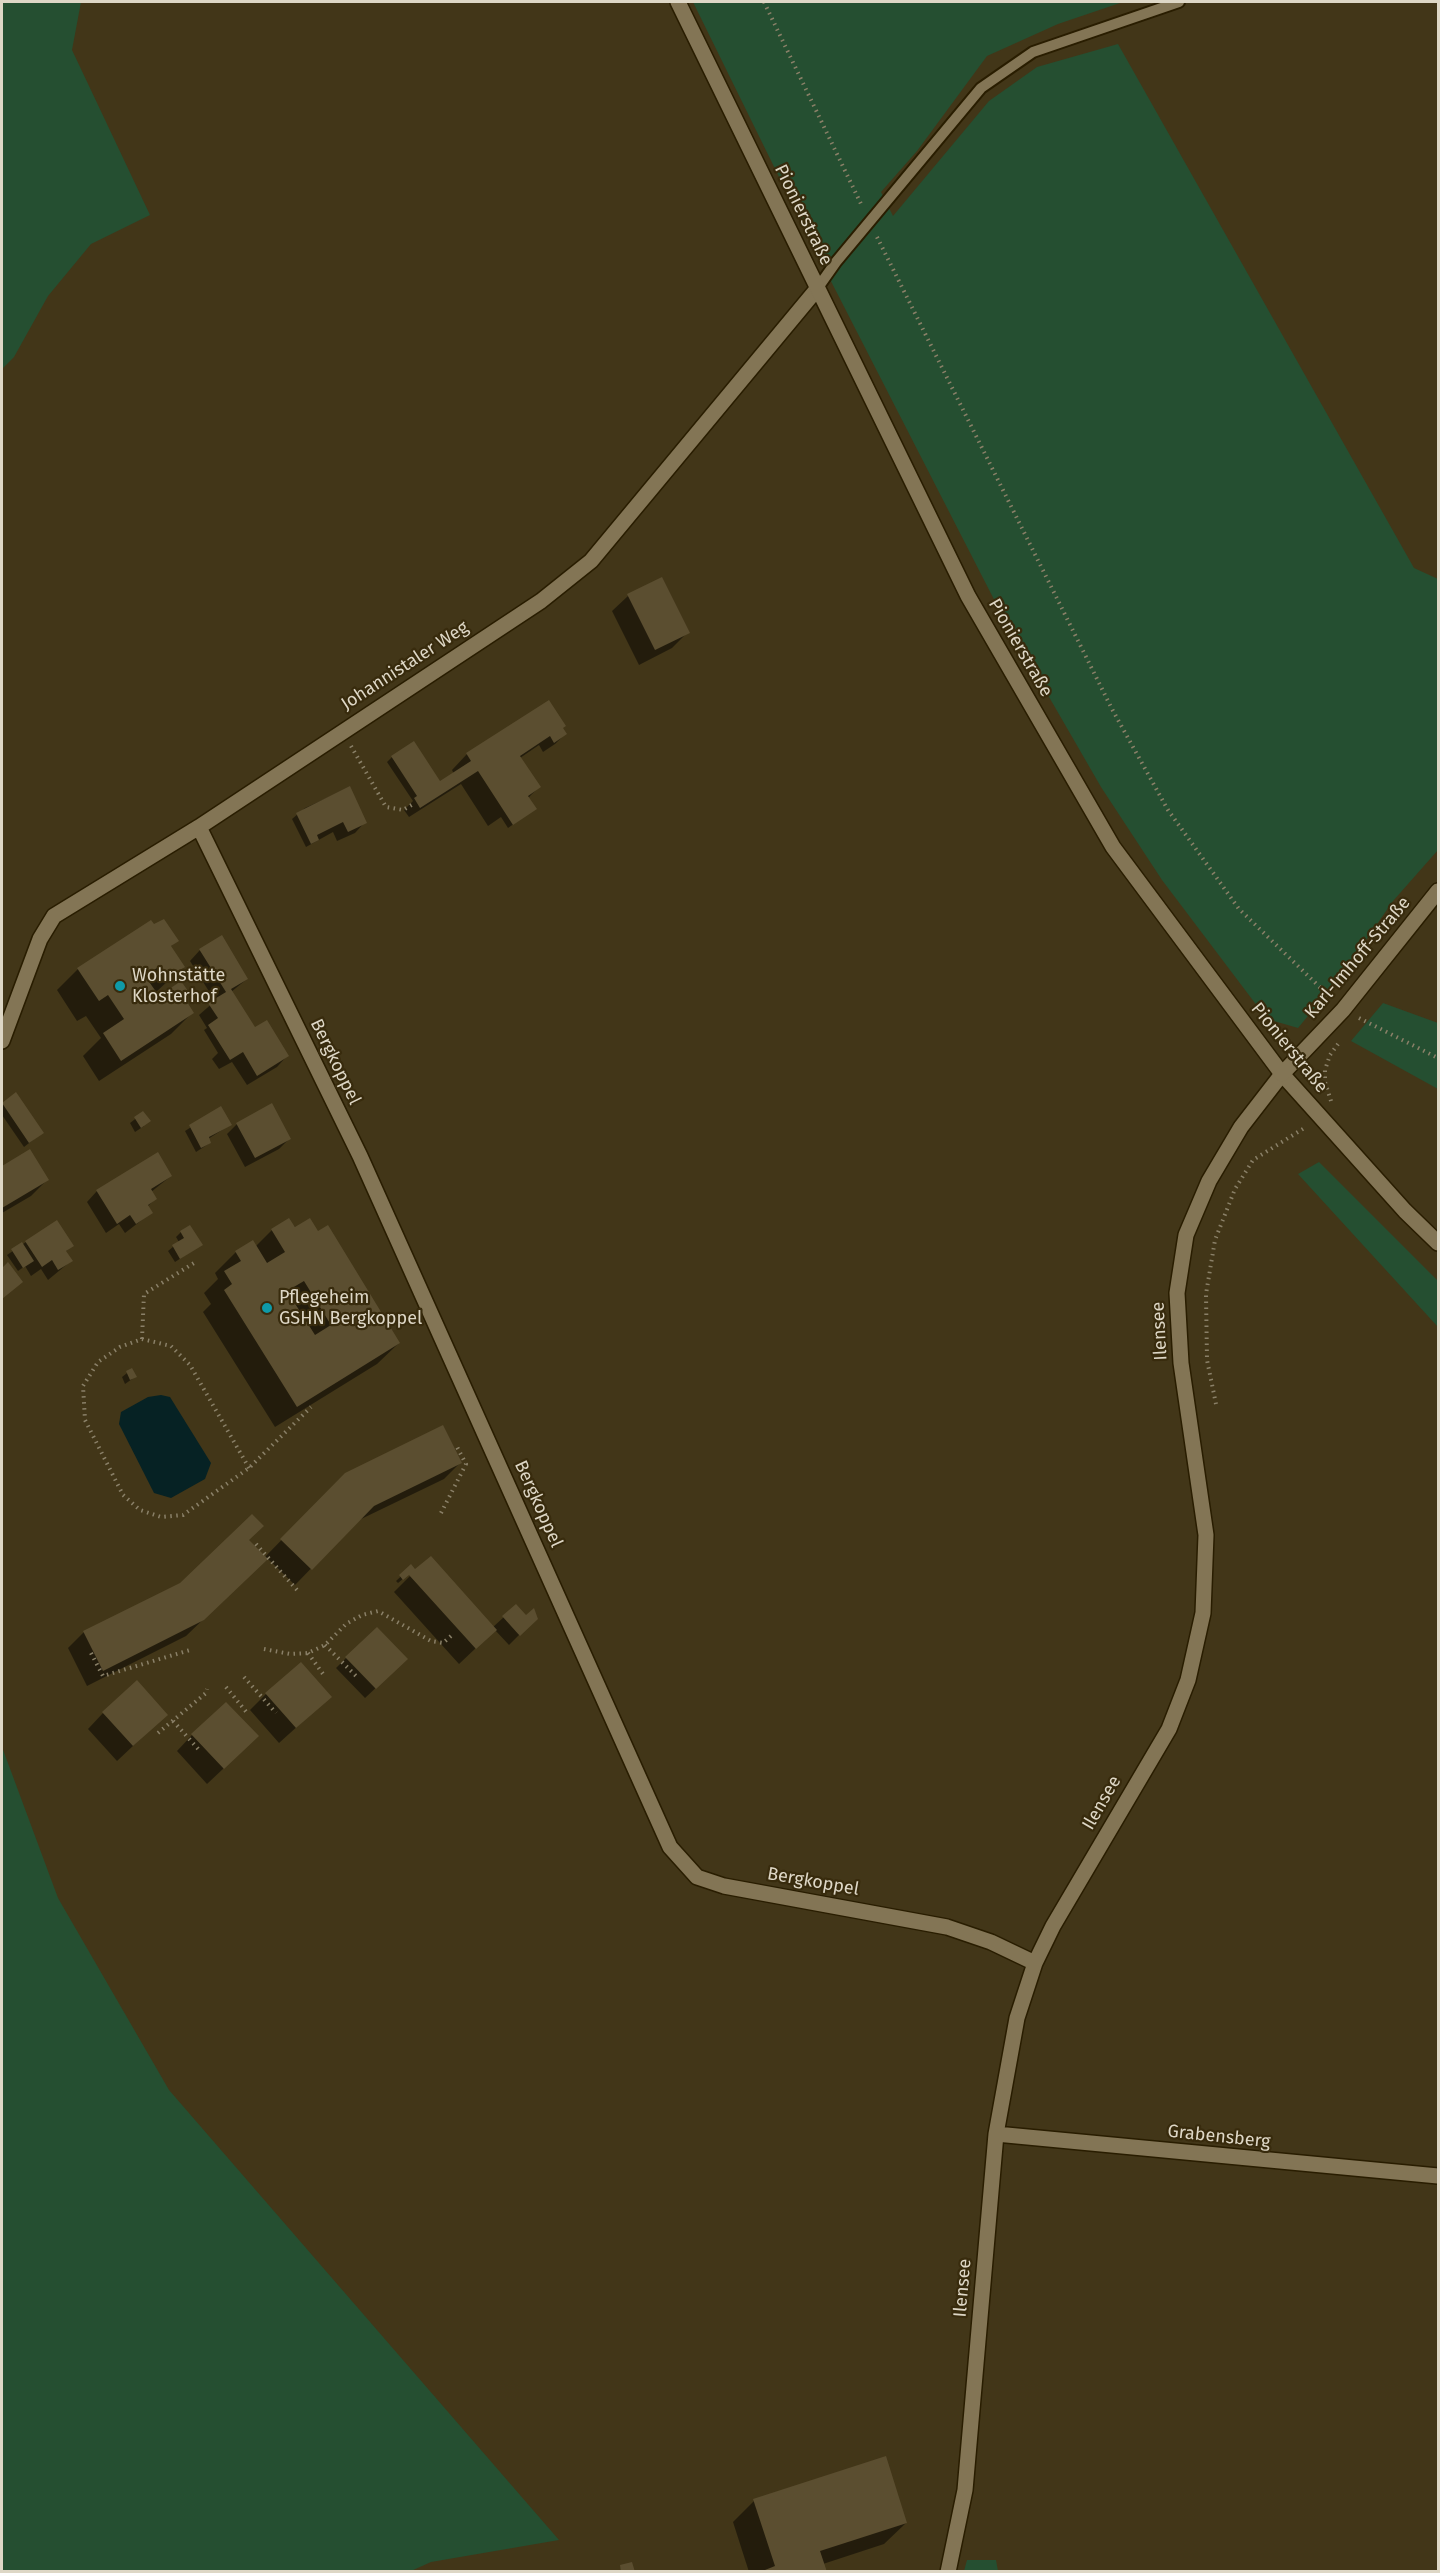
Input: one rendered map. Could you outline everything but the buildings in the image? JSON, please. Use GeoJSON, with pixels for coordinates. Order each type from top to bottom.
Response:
{"type":"FeatureCollection","features":[{"type":"Feature","properties":{"kind":"street","name":"Pionierstraße"},"geometry":{"type":"LineString","coordinates":[[678,2],[968,597],[1113,847],[1282,1074],[1405,1211],[1438,1243]]}},
{"type":"Feature","properties":{"kind":"street","name":"Johannistaler Weg"},"geometry":{"type":"LineString","coordinates":[[2,1041],[40,939],[54,916],[199,827],[342,730],[541,601],[591,561],[817,289]]}},
{"type":"Feature","properties":{"kind":"street","name":"Bergkoppel"},"geometry":{"type":"LineString","coordinates":[[199,827],[360,1156],[670,1847],[698,1877],[724,1886],[947,1927],[991,1942],[1035,1963]]}},
{"type":"Feature","properties":{"kind":"street","name":"Karl-Imhoff-Straße"},"geometry":{"type":"LineString","coordinates":[[1282,1074],[1343,1010],[1438,891]]}},
{"type":"Feature","properties":{"kind":"street","name":"Ilensee"},"geometry":{"type":"LineString","coordinates":[[948,2571],[966,2480],[996,2134],[1017,2018],[1035,1963],[1053,1926],[1169,1729],[1188,1680],[1203,1613],[1206,1535],[1181,1363],[1177,1293],[1186,1235],[1209,1181],[1241,1127],[1282,1074]]}},
{"type":"Feature","properties":{"kind":"street","name":"Grabensberg"},"geometry":{"type":"LineString","coordinates":[[996,2134],[1438,2176]]}},
{"type":"Feature","properties":{"kind":"lane"},"geometry":{"type":"LineString","coordinates":[[817,289],[836,262],[871,224],[981,88],[1033,52],[1179,2]]}},
{"type":"Feature","properties":{"kind":"path"},"geometry":{"type":"LineString","coordinates":[[764,2],[871,224],[1112,709],[1168,810],[1239,909],[1343,1010],[1438,1058]]}},
{"type":"Feature","properties":{"kind":"path"},"geometry":{"type":"LineString","coordinates":[[342,730],[386,807],[404,810],[415,803]]}},
{"type":"Feature","properties":{"kind":"path"},"geometry":{"type":"LineString","coordinates":[[1351,1027],[1366,1009]]}},
{"type":"Feature","properties":{"kind":"path"},"geometry":{"type":"LineString","coordinates":[[1216,1404],[1207,1360],[1206,1294],[1215,1240],[1235,1189],[1253,1160],[1321,1117],[1331,1104],[1325,1082],[1325,1070],[1330,1055],[1344,1036]]}},
{"type":"Feature","properties":{"kind":"path"},"geometry":{"type":"LineString","coordinates":[[142,1339],[144,1294],[194,1263]]}},
{"type":"Feature","properties":{"kind":"path"},"geometry":{"type":"LineString","coordinates":[[249,1468],[190,1365],[171,1346],[142,1339],[120,1347],[98,1362],[84,1386],[85,1420],[123,1495],[140,1510],[160,1517],[183,1515],[249,1468],[311,1407]]}},
{"type":"Feature","properties":{"kind":"path"},"geometry":{"type":"LineString","coordinates":[[441,1513],[466,1464],[456,1445]]}},
{"type":"Feature","properties":{"kind":"path"},"geometry":{"type":"LineString","coordinates":[[256,1544],[297,1590]]}},
{"type":"Feature","properties":{"kind":"path"},"geometry":{"type":"LineString","coordinates":[[264,1649],[290,1654],[308,1653],[325,1645],[346,1624],[362,1615],[378,1611],[431,1641],[443,1643],[451,1636]]}},
{"type":"Feature","properties":{"kind":"path"},"geometry":{"type":"LineString","coordinates":[[325,1645],[358,1678]]}},
{"type":"Feature","properties":{"kind":"path"},"geometry":{"type":"LineString","coordinates":[[91,1653],[103,1676],[190,1650]]}},
{"type":"Feature","properties":{"kind":"path"},"geometry":{"type":"LineString","coordinates":[[308,1653],[322,1674]]}},
{"type":"Feature","properties":{"kind":"path"},"geometry":{"type":"LineString","coordinates":[[244,1677],[276,1713]]}},
{"type":"Feature","properties":{"kind":"path"},"geometry":{"type":"LineString","coordinates":[[226,1687],[248,1714]]}},
{"type":"Feature","properties":{"kind":"path"},"geometry":{"type":"LineString","coordinates":[[158,1733],[206,1693],[207,1689]]}},
{"type":"Feature","properties":{"kind":"path"},"geometry":{"type":"LineString","coordinates":[[173,1720],[200,1751]]}},
{"type":"Feature","properties":{"kind":"green space"},"geometry":{"type":"Polygon","coordinates":[[[2,2],[81,2],[72,50],[150,215],[91,244],[48,296],[14,357],[2,369],[2,2]]]}},
{"type":"Feature","properties":{"kind":"green space"},"geometry":{"type":"Polygon","coordinates":[[[693,2],[1123,2],[1058,24],[987,56],[917,151],[881,192],[893,216],[989,101],[1037,67],[1118,44],[1414,568],[1438,579],[1438,850],[1393,901],[1341,976],[1298,1028],[1267,1019],[1162,880],[1101,787],[1004,619],[815,250],[693,2]]]}},
{"type":"Feature","properties":{"kind":"green space"},"geometry":{"type":"Polygon","coordinates":[[[1383,1003],[1438,1023],[1438,1089],[1351,1041],[1383,1003]]]}},
{"type":"Feature","properties":{"kind":"green space"},"geometry":{"type":"Polygon","coordinates":[[[1319,1162],[1438,1281],[1438,1327],[1298,1174],[1319,1162]]]}},
{"type":"Feature","properties":{"kind":"green space"},"geometry":{"type":"Polygon","coordinates":[[[2,1747],[58,1898],[169,2090],[559,2540],[431,2562],[411,2571],[2,2571],[2,1747]]]}},
{"type":"Feature","properties":{"kind":"green space"},"geometry":{"type":"Polygon","coordinates":[[[967,2560],[996,2560],[998,2571],[964,2571],[967,2560]]]}},
{"type":"Feature","properties":{"kind":"water"},"geometry":{"type":"Polygon","coordinates":[[[161,1395],[170,1397],[211,1463],[205,1479],[171,1498],[154,1493],[119,1424],[121,1412],[148,1397],[161,1395]]]}},
{"type":"Feature","properties":{"kind":"place","name":"Wohnstätte Klosterhof"},"geometry":{"type":"Point","coordinates":[120,986]}},
{"type":"Feature","properties":{"kind":"place","name":"Pflegeheim GSHN Bergkoppel"},"geometry":{"type":"Point","coordinates":[267,1308]}}]}
